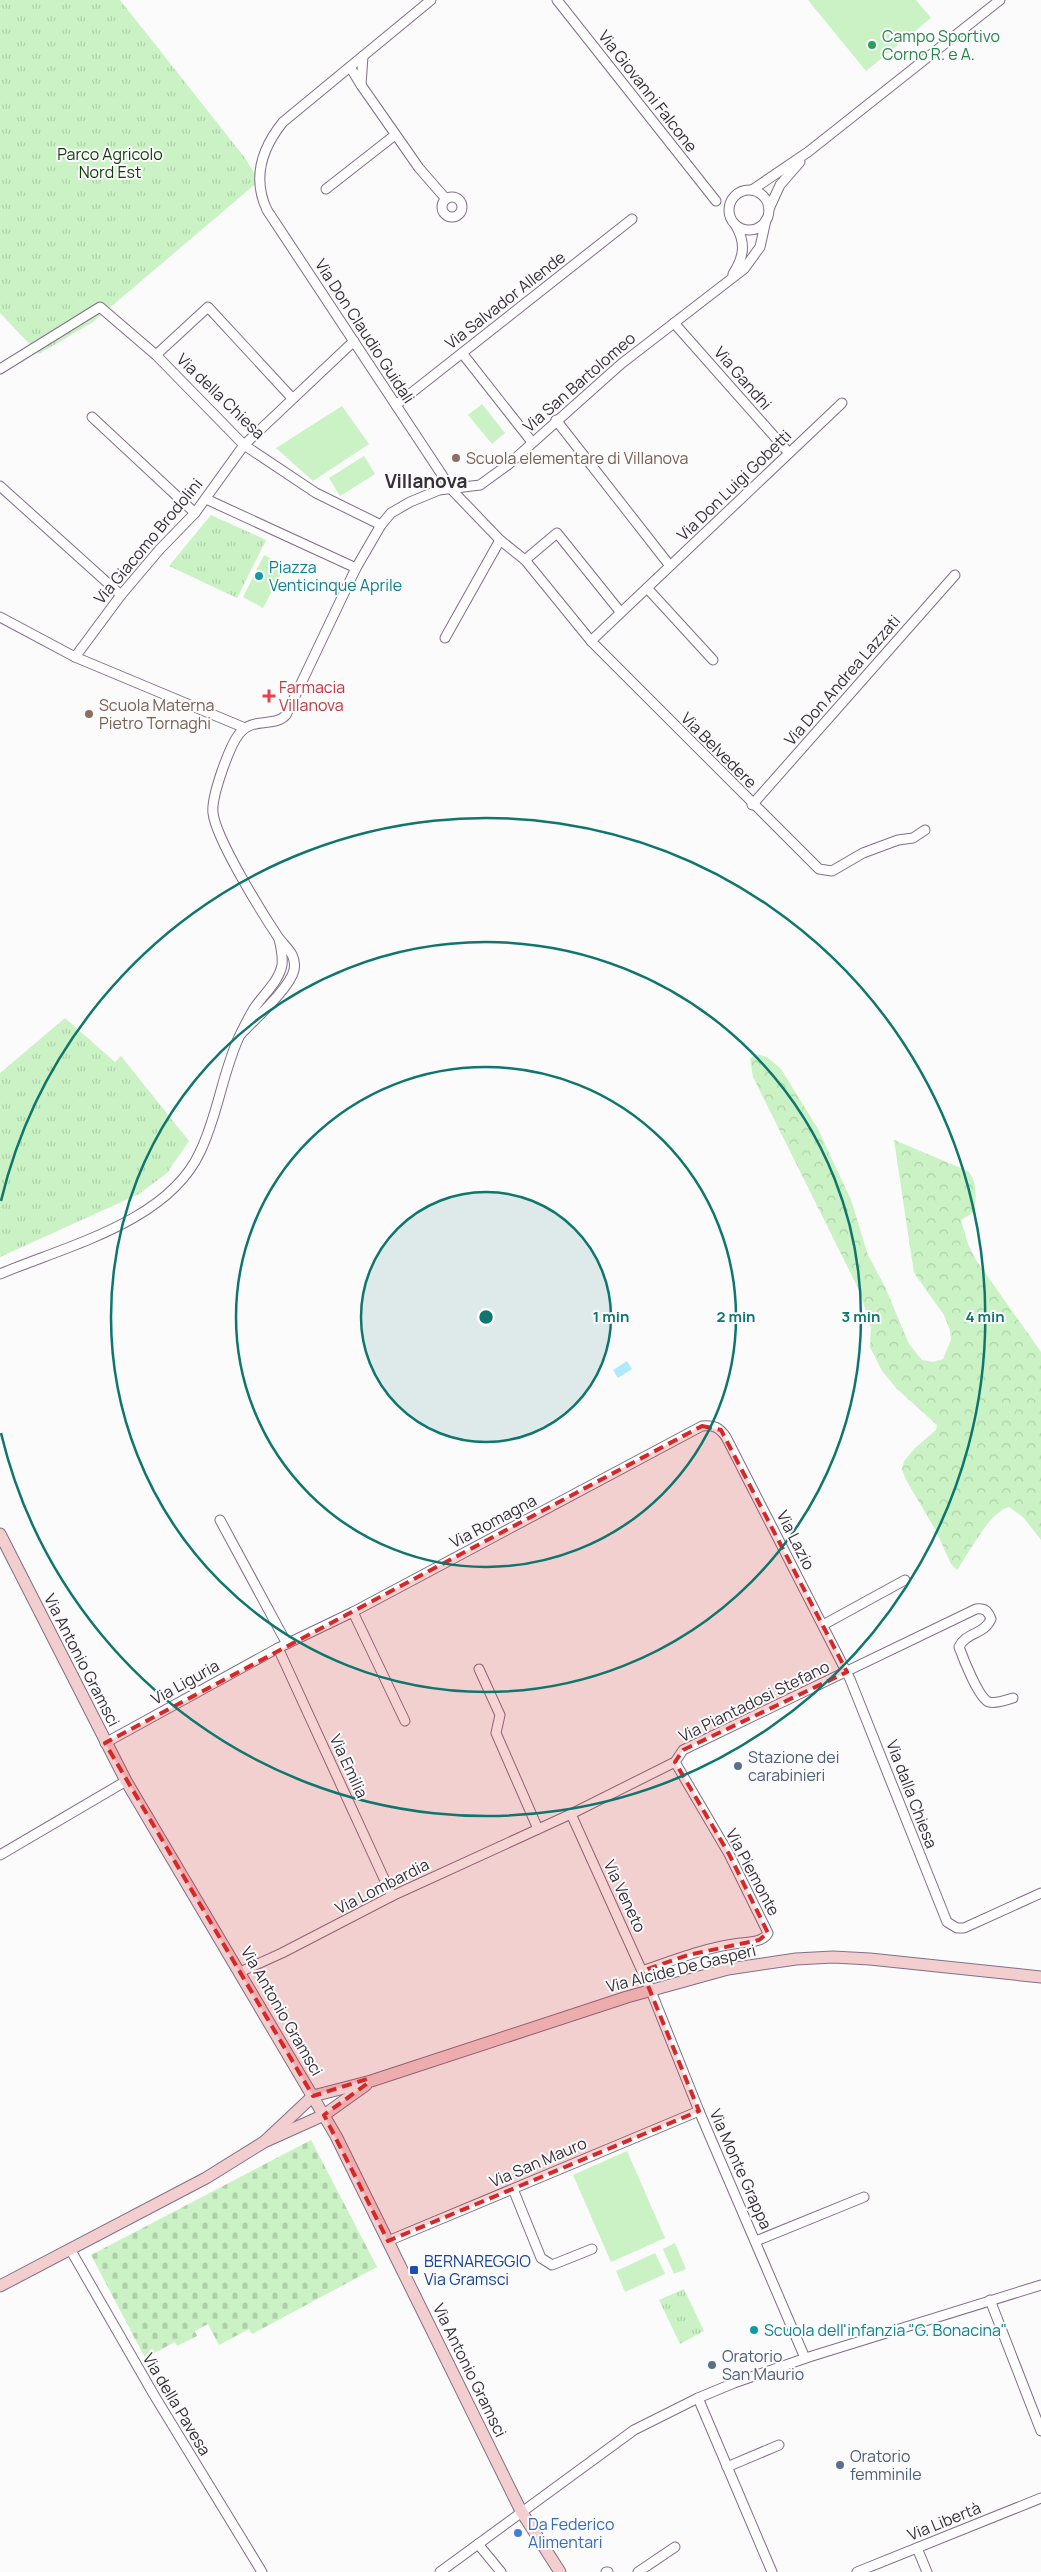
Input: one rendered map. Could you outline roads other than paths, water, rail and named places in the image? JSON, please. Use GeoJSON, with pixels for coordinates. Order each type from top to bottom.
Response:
{"type":"FeatureCollection","features":[{"type":"Feature","properties":{"kind":"main road","name":"Via Antonio Gramsci"},"geometry":{"type":"LineString","coordinates":[[0,1534],[126,1781],[324,2115],[522,2511],[560,2572]]}},
{"type":"Feature","properties":{"kind":"main road","name":"Via Alcide De Gasperi"},"geometry":{"type":"LineString","coordinates":[[313,2096],[371,2081],[390,2073],[651,1991],[728,1969],[805,1958],[870,1959],[1041,1977]]}},
{"type":"Feature","properties":{"kind":"main road","name":"Via Alcide De Gasperi"},"geometry":{"type":"LineString","coordinates":[[264,2142],[324,2115],[371,2081]]}},
{"type":"Feature","properties":{"kind":"main road"},"geometry":{"type":"LineString","coordinates":[[0,2286],[206,2178],[264,2142],[313,2096]]}},
{"type":"Feature","properties":{"kind":"street"},"geometry":{"type":"LineString","coordinates":[[431,0],[350,67],[395,136],[446,199]]}},
{"type":"Feature","properties":{"kind":"street","name":"Via Giovanni Falcone"},"geometry":{"type":"LineString","coordinates":[[557,0],[733,222]]}},
{"type":"Feature","properties":{"kind":"street"},"geometry":{"type":"LineString","coordinates":[[716,201],[724,204],[731,201],[739,192],[752,190],[808,152],[1000,0]]}},
{"type":"Feature","properties":{"kind":"street"},"geometry":{"type":"LineString","coordinates":[[361,85],[363,56]]}},
{"type":"Feature","properties":{"kind":"street","name":"Via Don Claudio Guidali"},"geometry":{"type":"LineString","coordinates":[[350,67],[283,122],[270,137],[262,156],[259,185],[267,210],[452,490]]}},
{"type":"Feature","properties":{"kind":"street"},"geometry":{"type":"LineString","coordinates":[[326,189],[395,136]]}},
{"type":"Feature","properties":{"kind":"street","name":"Via San Bartolomeo"},"geometry":{"type":"LineString","coordinates":[[245,728],[254,724],[281,719],[286,715],[356,568],[390,513],[439,490],[452,490],[480,485],[674,323],[744,269],[756,255],[769,209],[780,185],[808,152]]}},
{"type":"Feature","properties":{"kind":"street"},"geometry":{"type":"LineString","coordinates":[[752,190],[764,196],[769,209]]}},
{"type":"Feature","properties":{"kind":"street","name":"Via San Bartolomeo"},"geometry":{"type":"LineString","coordinates":[[729,280],[739,265],[743,252],[741,237],[729,212],[731,201]]}},
{"type":"Feature","properties":{"kind":"street","name":"Via Salvador Allende"},"geometry":{"type":"LineString","coordinates":[[396,405],[632,219]]}},
{"type":"Feature","properties":{"kind":"street"},"geometry":{"type":"LineString","coordinates":[[733,222],[750,230],[759,227],[766,220]]}},
{"type":"Feature","properties":{"kind":"street","name":"Via della Chiesa"},"geometry":{"type":"LineString","coordinates":[[0,369],[100,307],[156,355],[244,445],[316,493],[381,525]]}},
{"type":"Feature","properties":{"kind":"street"},"geometry":{"type":"LineString","coordinates":[[156,355],[208,307],[292,398]]}},
{"type":"Feature","properties":{"kind":"street","name":"Via Gandhi"},"geometry":{"type":"LineString","coordinates":[[674,323],[789,453]]}},
{"type":"Feature","properties":{"kind":"street","name":"Via Giacomo Brodolini"},"geometry":{"type":"LineString","coordinates":[[75,657],[121,595],[160,549],[195,513],[244,445],[354,341]]}},
{"type":"Feature","properties":{"kind":"street"},"geometry":{"type":"LineString","coordinates":[[462,353],[532,442]]}},
{"type":"Feature","properties":{"kind":"street","name":"Via Don Luigi Gobetti"},"geometry":{"type":"LineString","coordinates":[[591,641],[842,403]]}},
{"type":"Feature","properties":{"kind":"street"},"geometry":{"type":"LineString","coordinates":[[92,417],[195,513]]}},
{"type":"Feature","properties":{"kind":"street"},"geometry":{"type":"LineString","coordinates":[[556,420],[667,562]]}},
{"type":"Feature","properties":{"kind":"street"},"geometry":{"type":"LineString","coordinates":[[0,486],[121,595]]}},
{"type":"Feature","properties":{"kind":"street","name":"Via Belvedere"},"geometry":{"type":"LineString","coordinates":[[452,490],[500,540],[525,560],[591,641],[752,805],[819,870],[832,871],[863,854],[898,840],[913,838],[926,830]]}},
{"type":"Feature","properties":{"kind":"street"},"geometry":{"type":"LineString","coordinates":[[206,499],[356,568]]}},
{"type":"Feature","properties":{"kind":"street"},"geometry":{"type":"LineString","coordinates":[[525,560],[557,533],[618,609]]}},
{"type":"Feature","properties":{"kind":"street"},"geometry":{"type":"LineString","coordinates":[[445,638],[500,540]]}},
{"type":"Feature","properties":{"kind":"street","name":"Via Don Andrea Lazzati"},"geometry":{"type":"LineString","coordinates":[[752,805],[955,575]]}},
{"type":"Feature","properties":{"kind":"street"},"geometry":{"type":"LineString","coordinates":[[647,588],[713,660]]}},
{"type":"Feature","properties":{"kind":"street"},"geometry":{"type":"LineString","coordinates":[[0,617],[75,657],[245,728],[233,744],[215,797],[212,814],[221,838],[279,938],[293,954],[295,963],[293,974],[241,1034]]}},
{"type":"Feature","properties":{"kind":"street"},"geometry":{"type":"LineString","coordinates":[[0,1274],[126,1222],[148,1209],[177,1185],[194,1163],[207,1138],[230,1059],[241,1034],[254,1008],[279,973],[282,956],[279,938]]}},
{"type":"Feature","properties":{"kind":"street","name":"Via Romagna"},"geometry":{"type":"LineString","coordinates":[[283,1646],[353,1612],[702,1426],[713,1425]]}},
{"type":"Feature","properties":{"kind":"street","name":"Via Lazio"},"geometry":{"type":"LineString","coordinates":[[713,1425],[721,1430],[726,1437],[847,1672]]}},
{"type":"Feature","properties":{"kind":"street"},"geometry":{"type":"LineString","coordinates":[[220,1520],[283,1646]]}},
{"type":"Feature","properties":{"kind":"street"},"geometry":{"type":"LineString","coordinates":[[823,1625],[905,1580]]}},
{"type":"Feature","properties":{"kind":"street","name":"Via Piantadosi Stefano"},"geometry":{"type":"LineString","coordinates":[[571,1814],[675,1762],[683,1750],[976,1609],[982,1608],[988,1612],[991,1619],[988,1626],[965,1637],[959,1647],[982,1697],[989,1702],[1013,1698]]}},
{"type":"Feature","properties":{"kind":"street"},"geometry":{"type":"LineString","coordinates":[[353,1612],[405,1721]]}},
{"type":"Feature","properties":{"kind":"street","name":"Via Liguria"},"geometry":{"type":"LineString","coordinates":[[105,1743],[283,1646]]}},
{"type":"Feature","properties":{"kind":"street","name":"Via Emilia"},"geometry":{"type":"LineString","coordinates":[[283,1646],[392,1896]]}},
{"type":"Feature","properties":{"kind":"street"},"geometry":{"type":"LineString","coordinates":[[479,1669],[500,1715],[496,1733],[538,1829]]}},
{"type":"Feature","properties":{"kind":"street","name":"Via dalla Chiesa"},"geometry":{"type":"LineString","coordinates":[[847,1672],[942,1912],[951,1926],[964,1928],[1041,1893]]}},
{"type":"Feature","properties":{"kind":"street","name":"Via Piemonte"},"geometry":{"type":"LineString","coordinates":[[642,1971],[688,1955],[759,1940],[765,1938],[768,1933],[730,1854],[675,1762]]}},
{"type":"Feature","properties":{"kind":"street"},"geometry":{"type":"LineString","coordinates":[[0,1855],[126,1781]]}},
{"type":"Feature","properties":{"kind":"street","name":"Via Lombardia"},"geometry":{"type":"LineString","coordinates":[[240,1972],[282,1953],[392,1896],[571,1814]]}},
{"type":"Feature","properties":{"kind":"street","name":"Via Veneto"},"geometry":{"type":"LineString","coordinates":[[571,1814],[651,1991]]}},
{"type":"Feature","properties":{"kind":"street","name":"Via Monte Grappa"},"geometry":{"type":"LineString","coordinates":[[651,1991],[699,2111],[805,2358]]}},
{"type":"Feature","properties":{"kind":"street","name":"Via San Mauro"},"geometry":{"type":"LineString","coordinates":[[388,2241],[699,2111]]}},
{"type":"Feature","properties":{"kind":"street"},"geometry":{"type":"LineString","coordinates":[[513,2189],[541,2258],[545,2262],[552,2265],[592,2250]]}},
{"type":"Feature","properties":{"kind":"street"},"geometry":{"type":"LineString","coordinates":[[756,2241],[864,2197]]}},
{"type":"Feature","properties":{"kind":"street","name":"Via della Pavesa"},"geometry":{"type":"LineString","coordinates":[[70,2249],[154,2395],[262,2572]]}},
{"type":"Feature","properties":{"kind":"street"},"geometry":{"type":"LineString","coordinates":[[440,2572],[634,2430],[698,2398],[805,2358],[1041,2285]]}},
{"type":"Feature","properties":{"kind":"street"},"geometry":{"type":"LineString","coordinates":[[990,2300],[1041,2431]]}},
{"type":"Feature","properties":{"kind":"street"},"geometry":{"type":"LineString","coordinates":[[698,2398],[772,2572]]}},
{"type":"Feature","properties":{"kind":"street"},"geometry":{"type":"LineString","coordinates":[[727,2467],[779,2445]]}},
{"type":"Feature","properties":{"kind":"street","name":"Via Libertà"},"geometry":{"type":"LineString","coordinates":[[857,2572],[1041,2498]]}},
{"type":"Feature","properties":{"kind":"street"},"geometry":{"type":"LineString","coordinates":[[478,2544],[501,2572]]}},
{"type":"Feature","properties":{"kind":"street"},"geometry":{"type":"LineString","coordinates":[[638,2572],[675,2546]]}},
{"type":"Feature","properties":{"kind":"street"},"geometry":{"type":"LineString","coordinates":[[917,2548],[927,2572]]}},
{"type":"Feature","properties":{"kind":"water"},"geometry":{"type":"Polygon","coordinates":[[[627,1361],[632,1369],[618,1378],[613,1370],[627,1361]]]}},
{"type":"Feature","properties":{"kind":"place","name":"Campo Sportivo Corno R. e A."},"geometry":{"type":"Point","coordinates":[872,45]}},
{"type":"Feature","properties":{"kind":"place","name":"Scuola elementare di Villanova"},"geometry":{"type":"Point","coordinates":[456,458]}},
{"type":"Feature","properties":{"kind":"place","name":"Piazza Venticinque Aprile"},"geometry":{"type":"Point","coordinates":[259,576]}},
{"type":"Feature","properties":{"kind":"place","name":"Farmacia Villanova"},"geometry":{"type":"Point","coordinates":[269,696]}},
{"type":"Feature","properties":{"kind":"place","name":"Scuola Materna Pietro Tornaghi"},"geometry":{"type":"Point","coordinates":[89,714]}},
{"type":"Feature","properties":{"kind":"place","name":"Stazione dei carabinieri"},"geometry":{"type":"Point","coordinates":[738,1766]}},
{"type":"Feature","properties":{"kind":"place","name":"BERNAREGGIO Via Gramsci"},"geometry":{"type":"Point","coordinates":[414,2270]}},
{"type":"Feature","properties":{"kind":"place","name":"Scuola dell'infanzia \"G. Bonacina\""},"geometry":{"type":"Point","coordinates":[754,2330]}},
{"type":"Feature","properties":{"kind":"place","name":"Oratorio San Maurio"},"geometry":{"type":"Point","coordinates":[712,2365]}},
{"type":"Feature","properties":{"kind":"place","name":"Oratorio femminile"},"geometry":{"type":"Point","coordinates":[840,2465]}},
{"type":"Feature","properties":{"kind":"place","name":"Da Federico Alimentari"},"geometry":{"type":"Point","coordinates":[518,2533]}},
{"type":"Feature","properties":{"kind":"district","name":"Villanova"},"geometry":{"type":"Point","coordinates":[426,481]}},
{"type":"Feature","properties":{"kind":"park label","name":"Parco Agricolo Nord Est"},"geometry":{"type":"Point","coordinates":[110,163]}}]}
